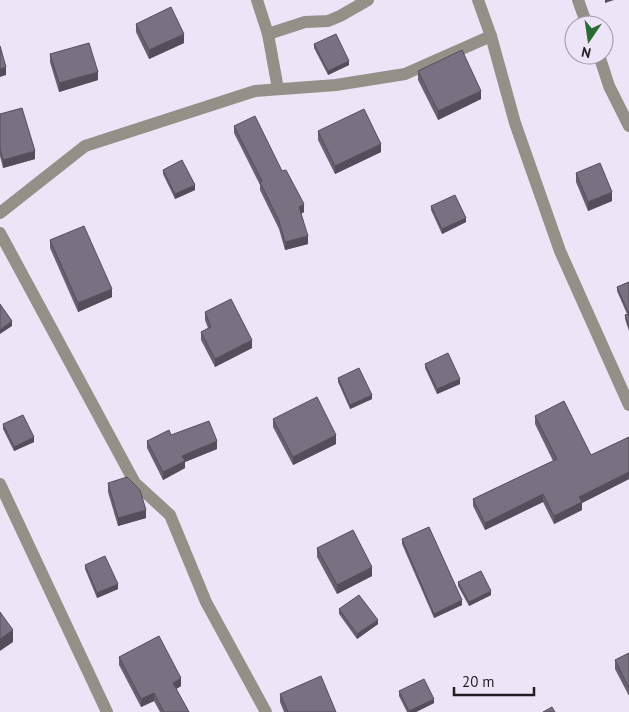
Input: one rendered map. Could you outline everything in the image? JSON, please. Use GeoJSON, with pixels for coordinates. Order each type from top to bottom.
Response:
{"type":"FeatureCollection","features":[{"type":"Feature","properties":{"kind":"street"},"geometry":{"type":"LineString","coordinates":[[257,0],[268,34],[278,89]]}},
{"type":"Feature","properties":{"kind":"street"},"geometry":{"type":"LineString","coordinates":[[268,34],[305,22],[328,20],[340,16],[368,0]]}},
{"type":"Feature","properties":{"kind":"street"},"geometry":{"type":"LineString","coordinates":[[478,0],[491,36],[514,123],[560,252],[629,405]]}},
{"type":"Feature","properties":{"kind":"street"},"geometry":{"type":"LineString","coordinates":[[578,0],[584,15]]}},
{"type":"Feature","properties":{"kind":"street"},"geometry":{"type":"LineString","coordinates":[[0,213],[85,146],[254,91],[336,85],[405,74],[491,36]]}},
{"type":"Feature","properties":{"kind":"street"},"geometry":{"type":"LineString","coordinates":[[602,65],[609,86],[629,126]]}},
{"type":"Feature","properties":{"kind":"street"},"geometry":{"type":"LineString","coordinates":[[0,233],[135,483],[170,515],[206,602],[266,712]]}},
{"type":"Feature","properties":{"kind":"street"},"geometry":{"type":"LineString","coordinates":[[0,484],[107,712]]}},
{"type":"Feature","properties":{"kind":"building"},"geometry":{"type":"Polygon","coordinates":[[[171,7],[184,34],[149,50],[136,24],[171,7]]]}},
{"type":"Feature","properties":{"kind":"building"},"geometry":{"type":"Polygon","coordinates":[[[336,34],[349,61],[328,71],[314,44],[336,34]]]}},
{"type":"Feature","properties":{"kind":"building"},"geometry":{"type":"Polygon","coordinates":[[[89,43],[98,72],[59,83],[50,54],[89,43]]]}},
{"type":"Feature","properties":{"kind":"building"},"geometry":{"type":"Polygon","coordinates":[[[0,46],[6,67],[0,69],[0,46]]]}},
{"type":"Feature","properties":{"kind":"building"},"geometry":{"type":"Polygon","coordinates":[[[462,50],[481,91],[438,111],[418,71],[462,50]]]}},
{"type":"Feature","properties":{"kind":"building"},"geometry":{"type":"Polygon","coordinates":[[[22,108],[35,151],[3,160],[0,148],[0,114],[22,108]]]}},
{"type":"Feature","properties":{"kind":"building"},"geometry":{"type":"Polygon","coordinates":[[[364,109],[381,144],[335,166],[318,131],[364,109]]]}},
{"type":"Feature","properties":{"kind":"building"},"geometry":{"type":"Polygon","coordinates":[[[255,116],[282,171],[286,170],[304,204],[299,207],[308,236],[285,242],[279,221],[260,182],[262,181],[234,126],[255,116]]]}},
{"type":"Feature","properties":{"kind":"building"},"geometry":{"type":"Polygon","coordinates":[[[182,160],[195,185],[175,194],[163,170],[182,160]]]}},
{"type":"Feature","properties":{"kind":"building"},"geometry":{"type":"Polygon","coordinates":[[[600,163],[612,192],[588,202],[576,173],[600,163]]]}},
{"type":"Feature","properties":{"kind":"building"},"geometry":{"type":"Polygon","coordinates":[[[455,195],[466,218],[442,229],[431,206],[455,195]]]}},
{"type":"Feature","properties":{"kind":"building"},"geometry":{"type":"Polygon","coordinates":[[[84,226],[112,289],[78,303],[50,240],[84,226]]]}},
{"type":"Feature","properties":{"kind":"building"},"geometry":{"type":"Polygon","coordinates":[[[629,282],[629,314],[617,287],[629,282]]]}},
{"type":"Feature","properties":{"kind":"building"},"geometry":{"type":"Polygon","coordinates":[[[231,299],[252,340],[215,359],[201,332],[211,327],[205,312],[231,299]]]}},
{"type":"Feature","properties":{"kind":"building"},"geometry":{"type":"Polygon","coordinates":[[[0,304],[12,321],[0,330],[0,304]]]}},
{"type":"Feature","properties":{"kind":"building"},"geometry":{"type":"Polygon","coordinates":[[[629,314],[629,327],[625,315],[629,314]]]}},
{"type":"Feature","properties":{"kind":"building"},"geometry":{"type":"Polygon","coordinates":[[[448,353],[460,379],[437,389],[425,364],[448,353]]]}},
{"type":"Feature","properties":{"kind":"building"},"geometry":{"type":"Polygon","coordinates":[[[359,368],[372,395],[350,405],[338,378],[359,368]]]}},
{"type":"Feature","properties":{"kind":"building"},"geometry":{"type":"Polygon","coordinates":[[[317,397],[336,435],[293,457],[273,419],[317,397]]]}},
{"type":"Feature","properties":{"kind":"building"},"geometry":{"type":"Polygon","coordinates":[[[564,401],[591,455],[629,437],[629,472],[579,497],[582,502],[554,516],[543,494],[485,523],[473,499],[557,459],[535,416],[564,401]]]}},
{"type":"Feature","properties":{"kind":"building"},"geometry":{"type":"Polygon","coordinates":[[[23,415],[34,437],[14,447],[3,424],[23,415]]]}},
{"type":"Feature","properties":{"kind":"building"},"geometry":{"type":"Polygon","coordinates":[[[209,421],[217,441],[182,456],[185,461],[163,472],[147,441],[169,430],[171,435],[209,421]]]}},
{"type":"Feature","properties":{"kind":"building"},"geometry":{"type":"Polygon","coordinates":[[[127,477],[140,490],[146,510],[118,518],[108,483],[127,477]]]}},
{"type":"Feature","properties":{"kind":"building"},"geometry":{"type":"Polygon","coordinates":[[[429,527],[462,600],[434,614],[402,539],[429,527]]]}},
{"type":"Feature","properties":{"kind":"building"},"geometry":{"type":"Polygon","coordinates":[[[353,530],[372,567],[337,585],[317,548],[353,530]]]}},
{"type":"Feature","properties":{"kind":"building"},"geometry":{"type":"Polygon","coordinates":[[[105,556],[118,584],[97,593],[85,565],[105,556]]]}},
{"type":"Feature","properties":{"kind":"building"},"geometry":{"type":"Polygon","coordinates":[[[481,571],[491,591],[469,602],[458,582],[481,571]]]}},
{"type":"Feature","properties":{"kind":"building"},"geometry":{"type":"Polygon","coordinates":[[[359,595],[378,620],[357,634],[339,609],[359,595]]]}},
{"type":"Feature","properties":{"kind":"building"},"geometry":{"type":"Polygon","coordinates":[[[0,612],[13,630],[0,639],[0,612]]]}},
{"type":"Feature","properties":{"kind":"building"},"geometry":{"type":"Polygon","coordinates":[[[159,636],[181,678],[173,683],[189,712],[164,712],[154,693],[141,699],[119,657],[159,636]]]}},
{"type":"Feature","properties":{"kind":"building"},"geometry":{"type":"Polygon","coordinates":[[[629,653],[629,688],[615,660],[629,653]]]}},
{"type":"Feature","properties":{"kind":"building"},"geometry":{"type":"Polygon","coordinates":[[[321,676],[336,712],[288,712],[280,694],[321,676]]]}},
{"type":"Feature","properties":{"kind":"building"},"geometry":{"type":"Polygon","coordinates":[[[424,679],[434,699],[409,711],[399,691],[424,679]]]}},
{"type":"Feature","properties":{"kind":"building"},"geometry":{"type":"Polygon","coordinates":[[[552,707],[555,712],[543,712],[552,707]]]}}]}
